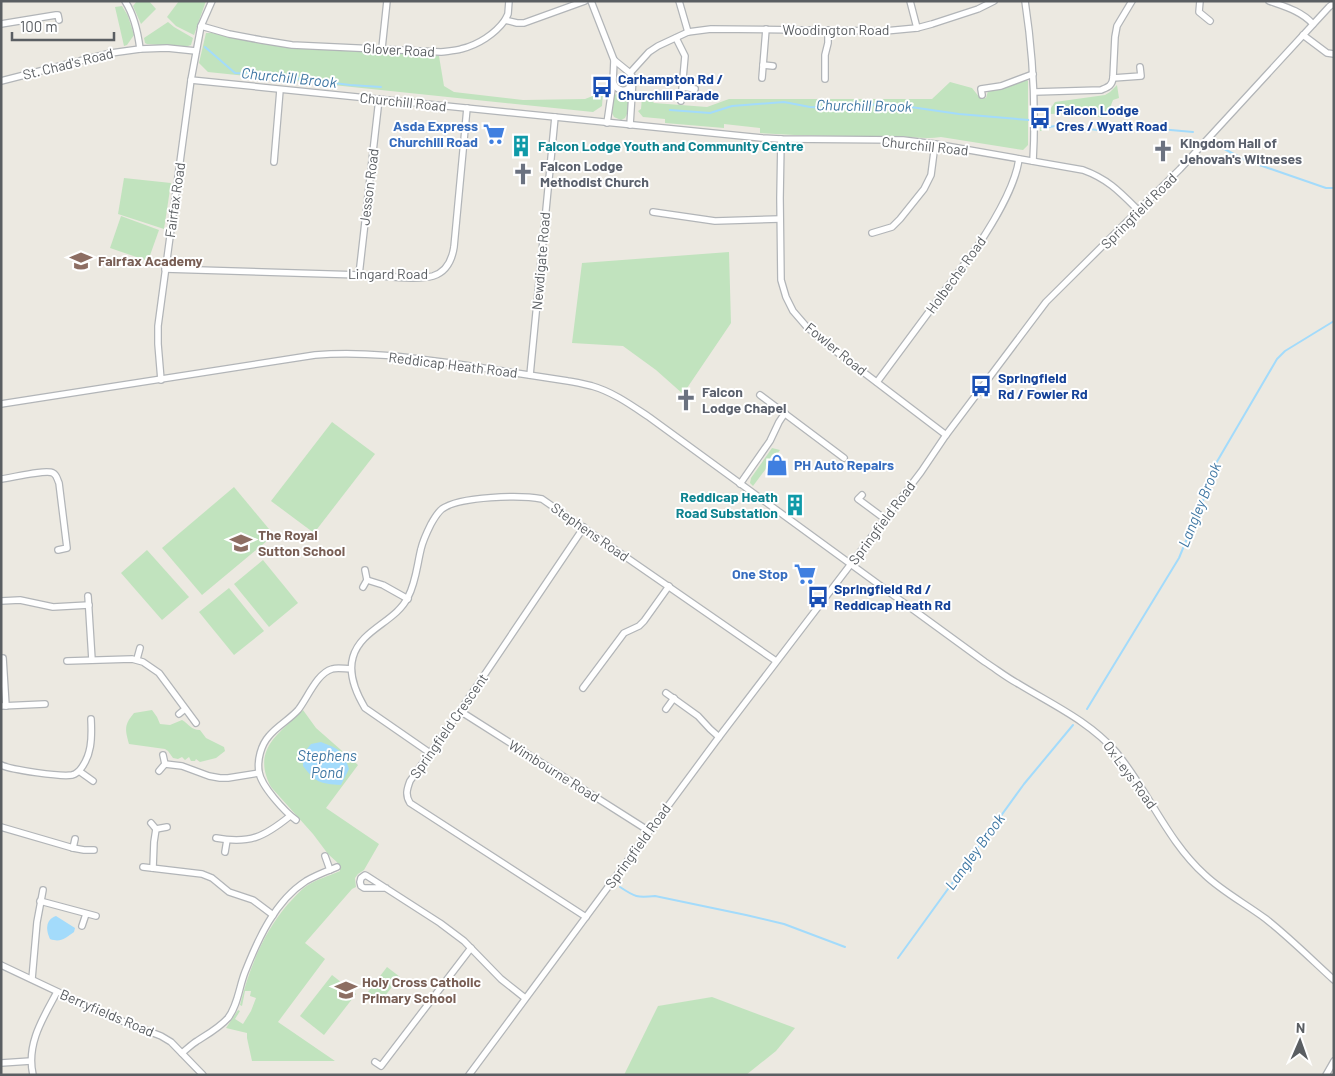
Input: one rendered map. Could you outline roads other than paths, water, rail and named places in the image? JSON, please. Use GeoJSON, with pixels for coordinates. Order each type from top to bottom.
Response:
{"type":"FeatureCollection","features":[{"type":"Feature","properties":{"kind":"street"},"geometry":{"type":"LineString","coordinates":[[125,1],[137,30],[140,49]]}},
{"type":"Feature","properties":{"kind":"street","name":"Fairfax Road"},"geometry":{"type":"LineString","coordinates":[[161,380],[158,340],[190,80],[202,26],[212,1]]}},
{"type":"Feature","properties":{"kind":"street"},"geometry":{"type":"LineString","coordinates":[[382,48],[387,1]]}},
{"type":"Feature","properties":{"kind":"street"},"geometry":{"type":"LineString","coordinates":[[510,1],[505,20],[524,24],[585,1]]}},
{"type":"Feature","properties":{"kind":"street"},"geometry":{"type":"LineString","coordinates":[[591,1],[614,60],[614,79],[607,123]]}},
{"type":"Feature","properties":{"kind":"street"},"geometry":{"type":"LineString","coordinates":[[678,1],[688,32]]}},
{"type":"Feature","properties":{"kind":"street"},"geometry":{"type":"LineString","coordinates":[[910,1],[917,28]]}},
{"type":"Feature","properties":{"kind":"street","name":"Woodington Road"},"geometry":{"type":"LineString","coordinates":[[628,72],[649,52],[688,32],[711,29],[766,29],[885,32],[932,24],[970,12],[994,1]]}},
{"type":"Feature","properties":{"kind":"street"},"geometry":{"type":"LineString","coordinates":[[1025,1],[1030,33],[1034,92],[1033,161]]}},
{"type":"Feature","properties":{"kind":"street"},"geometry":{"type":"LineString","coordinates":[[1034,92],[1102,90],[1109,86],[1113,78],[1117,26],[1132,1]]}},
{"type":"Feature","properties":{"kind":"street"},"geometry":{"type":"LineString","coordinates":[[1200,1],[1199,12],[1210,21]]}},
{"type":"Feature","properties":{"kind":"street"},"geometry":{"type":"LineString","coordinates":[[1269,1],[1298,11],[1313,24]]}},
{"type":"Feature","properties":{"kind":"street","name":"Springfield Road"},"geometry":{"type":"LineString","coordinates":[[468,1075],[776,661],[921,472],[946,435],[1046,302],[1180,169],[1334,3]]}},
{"type":"Feature","properties":{"kind":"street"},"geometry":{"type":"LineString","coordinates":[[1,24],[56,15],[58,15],[59,20]]}},
{"type":"Feature","properties":{"kind":"street","name":"Glover Road"},"geometry":{"type":"LineString","coordinates":[[202,26],[229,34],[292,45],[441,52],[460,50],[473,45],[499,28],[505,20]]}},
{"type":"Feature","properties":{"kind":"street"},"geometry":{"type":"LineString","coordinates":[[762,78],[766,29]]}},
{"type":"Feature","properties":{"kind":"street"},"geometry":{"type":"LineString","coordinates":[[825,79],[828,30]]}},
{"type":"Feature","properties":{"kind":"street"},"geometry":{"type":"LineString","coordinates":[[1304,35],[1327,53],[1334,54]]}},
{"type":"Feature","properties":{"kind":"street"},"geometry":{"type":"LineString","coordinates":[[676,38],[685,56],[681,101]]}},
{"type":"Feature","properties":{"kind":"street","name":"St. Chad's Road"},"geometry":{"type":"LineString","coordinates":[[1,81],[112,53],[167,48],[196,51]]}},
{"type":"Feature","properties":{"kind":"street"},"geometry":{"type":"LineString","coordinates":[[614,60],[628,72],[633,82],[630,125]]}},
{"type":"Feature","properties":{"kind":"street"},"geometry":{"type":"LineString","coordinates":[[763,65],[773,66]]}},
{"type":"Feature","properties":{"kind":"street"},"geometry":{"type":"LineString","coordinates":[[1113,78],[1141,76],[1140,67]]}},
{"type":"Feature","properties":{"kind":"street"},"geometry":{"type":"LineString","coordinates":[[628,72],[618,72],[614,79],[617,88],[624,90],[630,88],[633,82]]}},
{"type":"Feature","properties":{"kind":"street"},"geometry":{"type":"LineString","coordinates":[[982,95],[981,89],[1001,86],[1033,74]]}},
{"type":"Feature","properties":{"kind":"street","name":"Churchill Road"},"geometry":{"type":"LineString","coordinates":[[190,80],[780,139],[904,140],[935,144],[1083,170],[1107,181],[1139,211]]}},
{"type":"Feature","properties":{"kind":"street"},"geometry":{"type":"LineString","coordinates":[[683,87],[695,89]]}},
{"type":"Feature","properties":{"kind":"street"},"geometry":{"type":"LineString","coordinates":[[274,162],[280,90]]}},
{"type":"Feature","properties":{"kind":"street","name":"Jesson Road"},"geometry":{"type":"LineString","coordinates":[[359,274],[379,99]]}},
{"type":"Feature","properties":{"kind":"street","name":"Lingard Road"},"geometry":{"type":"LineString","coordinates":[[166,269],[424,277],[433,276],[441,272],[453,254],[467,108]]}},
{"type":"Feature","properties":{"kind":"street","name":"Newdigate Road"},"geometry":{"type":"LineString","coordinates":[[530,375],[555,117]]}},
{"type":"Feature","properties":{"kind":"street","name":"Fowler Road"},"geometry":{"type":"LineString","coordinates":[[780,139],[781,280],[793,311],[806,326],[829,346],[946,435]]}},
{"type":"Feature","properties":{"kind":"street"},"geometry":{"type":"LineString","coordinates":[[872,233],[892,227],[924,189],[930,175],[935,144]]}},
{"type":"Feature","properties":{"kind":"street","name":"Holbeche Road"},"geometry":{"type":"LineString","coordinates":[[877,382],[990,228],[1013,181],[1019,159]]}},
{"type":"Feature","properties":{"kind":"street"},"geometry":{"type":"LineString","coordinates":[[653,212],[715,220],[780,219]]}},
{"type":"Feature","properties":{"kind":"street","name":"Reddicap Heath Road"},"geometry":{"type":"LineString","coordinates":[[1,404],[334,353],[372,354],[418,359],[592,386],[618,397],[649,417],[851,564]]}},
{"type":"Feature","properties":{"kind":"street"},"geometry":{"type":"LineString","coordinates":[[760,395],[844,458]]}},
{"type":"Feature","properties":{"kind":"street"},"geometry":{"type":"LineString","coordinates":[[740,484],[770,441],[785,413]]}},
{"type":"Feature","properties":{"kind":"street"},"geometry":{"type":"LineString","coordinates":[[1,479],[46,472],[56,476],[67,548],[58,550]]}},
{"type":"Feature","properties":{"kind":"street"},"geometry":{"type":"LineString","coordinates":[[862,495],[858,499],[885,519]]}},
{"type":"Feature","properties":{"kind":"street","name":"Stephens Road"},"geometry":{"type":"LineString","coordinates":[[351,669],[357,647],[368,634],[408,598],[425,536],[435,517],[442,509],[463,501],[475,499],[532,497],[549,503],[776,661]]}},
{"type":"Feature","properties":{"kind":"street","name":"Springfield Crescent"},"geometry":{"type":"LineString","coordinates":[[584,528],[460,711],[410,781],[407,788],[407,798],[410,802],[586,917]]}},
{"type":"Feature","properties":{"kind":"street","name":"Ox Leys Road"},"geometry":{"type":"LineString","coordinates":[[851,564],[1015,682],[1073,715],[1100,736],[1117,754],[1176,842],[1205,875],[1266,919],[1334,980]]}},
{"type":"Feature","properties":{"kind":"street"},"geometry":{"type":"LineString","coordinates":[[363,588],[367,580],[366,570]]}},
{"type":"Feature","properties":{"kind":"street"},"geometry":{"type":"LineString","coordinates":[[367,580],[383,585],[408,598]]}},
{"type":"Feature","properties":{"kind":"street"},"geometry":{"type":"LineString","coordinates":[[583,688],[585,679],[624,633],[639,626],[644,621],[669,586]]}},
{"type":"Feature","properties":{"kind":"street"},"geometry":{"type":"LineString","coordinates":[[88,596],[92,660]]}},
{"type":"Feature","properties":{"kind":"street"},"geometry":{"type":"LineString","coordinates":[[1,601],[20,600],[53,607],[89,605]]}},
{"type":"Feature","properties":{"kind":"street"},"geometry":{"type":"LineString","coordinates":[[137,660],[140,648]]}},
{"type":"Feature","properties":{"kind":"street"},"geometry":{"type":"LineString","coordinates":[[4,658],[2,666],[3,706],[45,704]]}},
{"type":"Feature","properties":{"kind":"street"},"geometry":{"type":"LineString","coordinates":[[67,661],[137,660],[154,668],[196,723]]}},
{"type":"Feature","properties":{"kind":"street"},"geometry":{"type":"LineString","coordinates":[[296,820],[270,794],[261,780],[259,758],[263,744],[269,735],[298,710],[323,674],[330,670],[335,668],[351,669],[355,687],[365,708],[430,753]]}},
{"type":"Feature","properties":{"kind":"street"},"geometry":{"type":"LineString","coordinates":[[666,693],[698,716],[720,737]]}},
{"type":"Feature","properties":{"kind":"street"},"geometry":{"type":"LineString","coordinates":[[666,708],[674,698]]}},
{"type":"Feature","properties":{"kind":"street"},"geometry":{"type":"LineString","coordinates":[[179,714],[185,709]]}},
{"type":"Feature","properties":{"kind":"street","name":"Wimbourne Road"},"geometry":{"type":"LineString","coordinates":[[460,711],[649,831]]}},
{"type":"Feature","properties":{"kind":"street"},"geometry":{"type":"LineString","coordinates":[[1,765],[12,769],[64,775],[75,774],[86,762],[91,745],[91,719]]}},
{"type":"Feature","properties":{"kind":"street"},"geometry":{"type":"LineString","coordinates":[[83,728],[91,728]]}},
{"type":"Feature","properties":{"kind":"street"},"geometry":{"type":"LineString","coordinates":[[160,771],[165,764],[163,755]]}},
{"type":"Feature","properties":{"kind":"street"},"geometry":{"type":"LineString","coordinates":[[165,764],[182,766],[220,778],[259,772]]}},
{"type":"Feature","properties":{"kind":"street"},"geometry":{"type":"LineString","coordinates":[[79,771],[93,781]]}},
{"type":"Feature","properties":{"kind":"street"},"geometry":{"type":"LineString","coordinates":[[216,838],[240,840],[260,836],[272,830],[290,816]]}},
{"type":"Feature","properties":{"kind":"street"},"geometry":{"type":"LineString","coordinates":[[151,823],[156,829],[152,868]]}},
{"type":"Feature","properties":{"kind":"street"},"geometry":{"type":"LineString","coordinates":[[1,827],[73,848],[94,850]]}},
{"type":"Feature","properties":{"kind":"street"},"geometry":{"type":"LineString","coordinates":[[156,829],[167,827]]}},
{"type":"Feature","properties":{"kind":"street"},"geometry":{"type":"LineString","coordinates":[[73,848],[75,839]]}},
{"type":"Feature","properties":{"kind":"street"},"geometry":{"type":"LineString","coordinates":[[225,852],[226,840]]}},
{"type":"Feature","properties":{"kind":"street"},"geometry":{"type":"LineString","coordinates":[[325,856],[330,870]]}},
{"type":"Feature","properties":{"kind":"street"},"geometry":{"type":"LineString","coordinates":[[143,867],[202,874],[212,878],[229,892],[253,900],[273,914]]}},
{"type":"Feature","properties":{"kind":"street"},"geometry":{"type":"LineString","coordinates":[[182,1053],[228,1018],[237,1000],[244,973],[273,914],[304,882],[337,867]]}},
{"type":"Feature","properties":{"kind":"street"},"geometry":{"type":"LineString","coordinates":[[386,888],[440,923],[472,948],[501,979],[525,998]]}},
{"type":"Feature","properties":{"kind":"street"},"geometry":{"type":"LineString","coordinates":[[32,979],[34,947],[43,890]]}},
{"type":"Feature","properties":{"kind":"street"},"geometry":{"type":"LineString","coordinates":[[40,901],[96,916]]}},
{"type":"Feature","properties":{"kind":"street"},"geometry":{"type":"LineString","coordinates":[[82,926],[86,914]]}},
{"type":"Feature","properties":{"kind":"street"},"geometry":{"type":"LineString","coordinates":[[375,1062],[381,1066],[472,948]]}},
{"type":"Feature","properties":{"kind":"street","name":"Berryfields Road"},"geometry":{"type":"LineString","coordinates":[[1,965],[109,1016],[161,1036],[171,1042],[203,1075]]}},
{"type":"Feature","properties":{"kind":"street"},"geometry":{"type":"LineString","coordinates":[[33,1075],[31,1061],[35,1035],[57,992]]}},
{"type":"Feature","properties":{"kind":"street"},"geometry":{"type":"LineString","coordinates":[[1,1063],[31,1061]]}},
{"type":"Feature","properties":{"kind":"street"},"geometry":{"type":"LineString","coordinates":[[1326,1075],[1334,1061]]}},
{"type":"Feature","properties":{"kind":"water","name":"Stephens Pond"},"geometry":{"type":"Polygon","coordinates":[[[321,742],[339,751],[345,758],[349,769],[341,785],[328,784],[315,779],[303,766],[303,754],[311,744],[321,742]]]}},
{"type":"Feature","properties":{"kind":"water"},"geometry":{"type":"Polygon","coordinates":[[[56,916],[75,928],[74,932],[63,939],[50,939],[47,929],[48,923],[56,916]]]}},
{"type":"Feature","properties":{"kind":"waterway","name":"Churchill Brook"},"geometry":{"type":"LineString","coordinates":[[205,47],[235,73],[262,74],[381,87]]}},
{"type":"Feature","properties":{"kind":"waterway","name":"Churchill Brook"},"geometry":{"type":"LineString","coordinates":[[670,110],[710,113],[732,106],[784,102],[810,107],[837,108],[890,104],[959,114],[1029,120]]}},
{"type":"Feature","properties":{"kind":"waterway","name":"Churchill Brook"},"geometry":{"type":"LineString","coordinates":[[1043,128],[1061,125],[1097,130],[1148,128],[1193,132]]}},
{"type":"Feature","properties":{"kind":"waterway","name":"Churchill Brook"},"geometry":{"type":"LineString","coordinates":[[1215,144],[1245,160],[1326,188],[1334,188]]}},
{"type":"Feature","properties":{"kind":"waterway","name":"Langley Brook"},"geometry":{"type":"LineString","coordinates":[[1087,709],[1179,558],[1210,485],[1215,465],[1277,359],[1285,351],[1334,321]]}},
{"type":"Feature","properties":{"kind":"waterway","name":"Langley Brook"},"geometry":{"type":"LineString","coordinates":[[898,958],[1024,784],[1073,725]]}},
{"type":"Feature","properties":{"kind":"waterway"},"geometry":{"type":"LineString","coordinates":[[620,887],[636,896],[655,896],[784,924],[845,947]]}},
{"type":"Feature","properties":{"kind":"place","name":"Carhampton Rd / Churchill Parade"},"geometry":{"type":"Point","coordinates":[602,87]}},
{"type":"Feature","properties":{"kind":"place","name":"Falcon Lodge Cres / Wyatt Road"},"geometry":{"type":"Point","coordinates":[1040,118]}},
{"type":"Feature","properties":{"kind":"place","name":"Asda Express Churchill Road"},"geometry":{"type":"Point","coordinates":[494,134]}},
{"type":"Feature","properties":{"kind":"place","name":"Falcon Lodge Youth and Community Centre"},"geometry":{"type":"Point","coordinates":[521,146]}},
{"type":"Feature","properties":{"kind":"place","name":"Kingdom Hall of Jehovah's Witneses"},"geometry":{"type":"Point","coordinates":[1163,151]}},
{"type":"Feature","properties":{"kind":"place","name":"Falcon Lodge Methodist Church"},"geometry":{"type":"Point","coordinates":[523,174]}},
{"type":"Feature","properties":{"kind":"place","name":"Fairfax Academy"},"geometry":{"type":"Point","coordinates":[81,261]}},
{"type":"Feature","properties":{"kind":"place","name":"Springfield Rd / Fowler Rd"},"geometry":{"type":"Point","coordinates":[981,386]}},
{"type":"Feature","properties":{"kind":"place","name":"Falcon Lodge Chapel"},"geometry":{"type":"Point","coordinates":[686,400]}},
{"type":"Feature","properties":{"kind":"place","name":"PH Auto Repairs"},"geometry":{"type":"Point","coordinates":[777,465]}},
{"type":"Feature","properties":{"kind":"place","name":"Reddicap Heath Road Substation"},"geometry":{"type":"Point","coordinates":[795,505]}},
{"type":"Feature","properties":{"kind":"place","name":"The Royal Sutton School"},"geometry":{"type":"Point","coordinates":[241,543]}},
{"type":"Feature","properties":{"kind":"place","name":"One Stop"},"geometry":{"type":"Point","coordinates":[805,574]}},
{"type":"Feature","properties":{"kind":"place","name":"Springfield Rd / Reddicap Heath Rd"},"geometry":{"type":"Point","coordinates":[818,597]}},
{"type":"Feature","properties":{"kind":"place","name":"Holy Cross Catholic Primary School"},"geometry":{"type":"Point","coordinates":[346,990]}}]}
